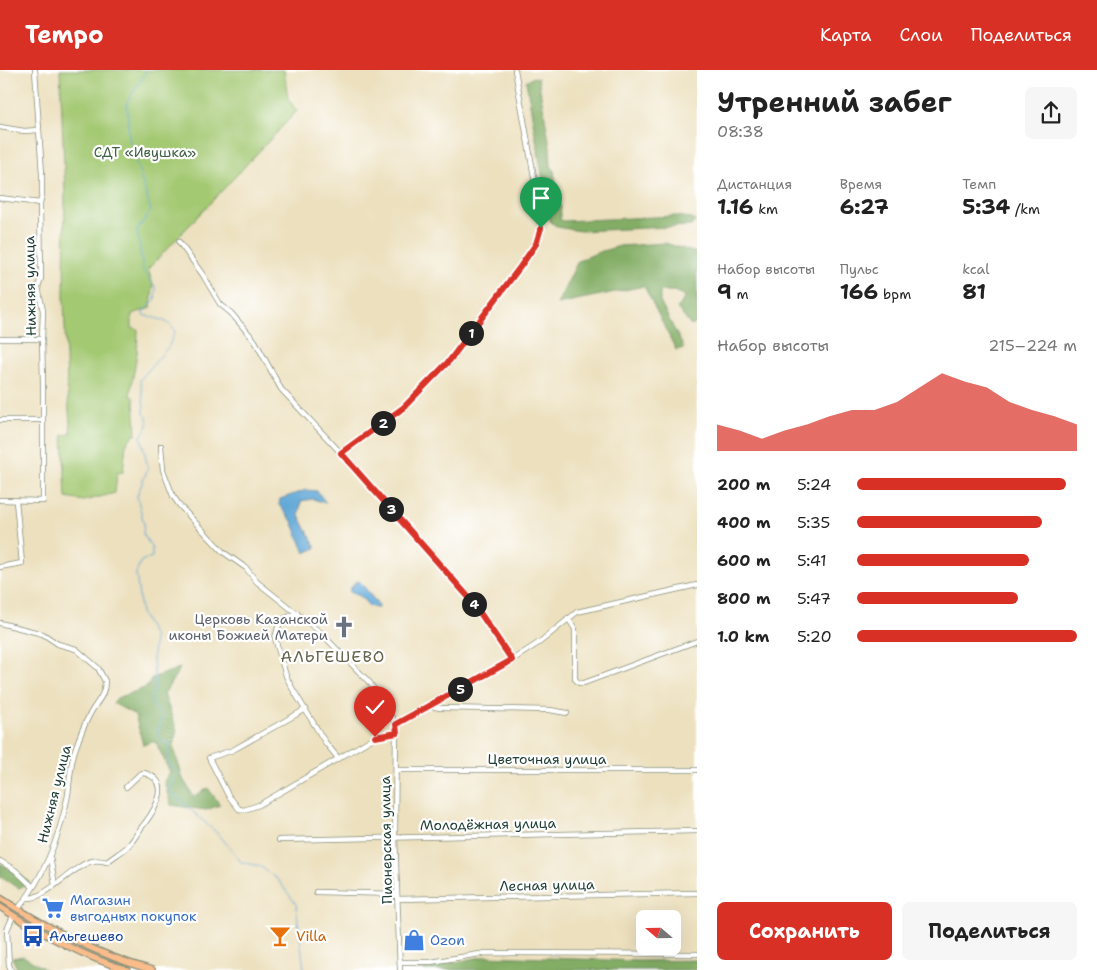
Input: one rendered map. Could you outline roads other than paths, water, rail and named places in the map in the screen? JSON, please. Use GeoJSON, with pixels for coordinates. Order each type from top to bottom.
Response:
{"type":"FeatureCollection","features":[{"type":"Feature","properties":{"kind":"main road"},"geometry":{"type":"LineString","coordinates":[[0,898],[80,943],[136,966],[152,970]]}},
{"type":"Feature","properties":{"kind":"main road"},"geometry":{"type":"LineString","coordinates":[[0,907],[46,935],[81,952],[127,970]]}},
{"type":"Feature","properties":{"kind":"main road"},"geometry":{"type":"LineString","coordinates":[[13,916],[18,909]]}},
{"type":"Feature","properties":{"kind":"street","name":"Нижняя улица"},"geometry":{"type":"LineString","coordinates":[[16,501],[43,501],[43,312],[38,287],[41,278],[40,203],[42,174],[35,70]]}},
{"type":"Feature","properties":{"kind":"street"},"geometry":{"type":"LineString","coordinates":[[341,453],[403,408],[450,360],[536,244],[541,228],[539,205],[515,70]]}},
{"type":"Feature","properties":{"kind":"street"},"geometry":{"type":"LineString","coordinates":[[0,127],[24,131],[39,130]]}},
{"type":"Feature","properties":{"kind":"street"},"geometry":{"type":"LineString","coordinates":[[0,198],[40,203]]}},
{"type":"Feature","properties":{"kind":"street"},"geometry":{"type":"LineString","coordinates":[[179,242],[203,275],[220,304],[231,313],[255,342],[281,390],[341,453],[472,601],[512,660]]}},
{"type":"Feature","properties":{"kind":"street"},"geometry":{"type":"LineString","coordinates":[[0,339],[42,339]]}},
{"type":"Feature","properties":{"kind":"street"},"geometry":{"type":"LineString","coordinates":[[0,420],[42,420]]}},
{"type":"Feature","properties":{"kind":"street","name":"Пионерская улица"},"geometry":{"type":"LineString","coordinates":[[161,446],[163,470],[173,496],[180,506],[224,552],[246,568],[257,582],[320,632],[370,684],[396,724],[395,836],[400,970]]}},
{"type":"Feature","properties":{"kind":"street"},"geometry":{"type":"LineString","coordinates":[[0,500],[16,501],[22,563],[0,568]]}},
{"type":"Feature","properties":{"kind":"street"},"geometry":{"type":"LineString","coordinates":[[396,724],[512,660],[540,642],[577,612],[697,585]]}},
{"type":"Feature","properties":{"kind":"street"},"geometry":{"type":"LineString","coordinates":[[297,613],[284,618],[278,627],[275,638],[286,676],[325,742],[338,758]]}},
{"type":"Feature","properties":{"kind":"street"},"geometry":{"type":"LineString","coordinates":[[568,618],[575,629],[575,678],[579,683],[584,683],[697,641]]}},
{"type":"Feature","properties":{"kind":"street","name":"Нижняя улица"},"geometry":{"type":"LineString","coordinates":[[0,623],[43,634],[58,644],[76,650],[98,668],[105,681],[100,700],[89,716],[75,750],[67,797],[50,855],[43,871],[18,909]]}},
{"type":"Feature","properties":{"kind":"street"},"geometry":{"type":"LineString","coordinates":[[429,706],[441,708],[550,710],[567,713]]}},
{"type":"Feature","properties":{"kind":"street"},"geometry":{"type":"LineString","coordinates":[[306,709],[233,750],[209,758],[236,807],[241,810],[252,808],[375,737],[397,733]]}},
{"type":"Feature","properties":{"kind":"street","name":"Цветочная улица"},"geometry":{"type":"LineString","coordinates":[[396,770],[697,770]]}},
{"type":"Feature","properties":{"kind":"street"},"geometry":{"type":"LineString","coordinates":[[27,898],[32,898],[55,885],[92,860],[108,862],[126,848],[137,836],[152,814],[160,794],[160,788],[156,780],[144,773],[140,774],[126,787]]}},
{"type":"Feature","properties":{"kind":"street","name":"Молодёжная улица"},"geometry":{"type":"LineString","coordinates":[[279,840],[395,836],[697,831]]}},
{"type":"Feature","properties":{"kind":"street"},"geometry":{"type":"LineString","coordinates":[[50,855],[55,885]]}},
{"type":"Feature","properties":{"kind":"street"},"geometry":{"type":"LineString","coordinates":[[0,861],[15,870],[33,887]]}},
{"type":"Feature","properties":{"kind":"street","name":"Лесная улица"},"geometry":{"type":"LineString","coordinates":[[316,892],[397,897],[697,893]]}},
{"type":"Feature","properties":{"kind":"street"},"geometry":{"type":"LineString","coordinates":[[11,970],[7,950],[7,930],[13,916]]}},
{"type":"Feature","properties":{"kind":"street"},"geometry":{"type":"LineString","coordinates":[[400,962],[431,962],[486,954],[697,954]]}},
{"type":"Feature","properties":{"kind":"water"},"geometry":{"type":"Polygon","coordinates":[[[306,490],[317,491],[326,503],[313,499],[301,501],[299,515],[316,548],[305,553],[292,521],[279,505],[280,499],[306,490]]]}},
{"type":"Feature","properties":{"kind":"water"},"geometry":{"type":"Polygon","coordinates":[[[359,581],[379,606],[378,608],[370,606],[360,596],[349,591],[355,582],[359,581]]]}},
{"type":"Feature","properties":{"kind":"waterway"},"geometry":{"type":"LineString","coordinates":[[147,70],[127,102],[129,138],[151,211],[137,230],[143,270],[156,288],[155,300],[143,312],[143,315],[164,321],[175,331],[169,346],[140,380],[144,414],[147,417],[148,426],[141,436],[148,468],[137,496],[144,524],[143,534],[152,548],[152,557],[141,561],[136,573],[141,613],[154,637],[155,688],[151,699],[154,707],[163,718],[160,721],[157,735],[165,744],[169,742],[168,761],[177,774],[168,789],[221,837],[241,862],[260,866],[278,880],[296,904],[304,970]]}},
{"type":"Feature","properties":{"kind":"place","name":"Церковь Казанской иконы Божией Матери"},"geometry":{"type":"Point","coordinates":[344,627]}},
{"type":"Feature","properties":{"kind":"place","name":"Магазин выгодных покупок"},"geometry":{"type":"Point","coordinates":[53,908]}},
{"type":"Feature","properties":{"kind":"place","name":"Альгешево"},"geometry":{"type":"Point","coordinates":[33,936]}},
{"type":"Feature","properties":{"kind":"place","name":"Villa"},"geometry":{"type":"Point","coordinates":[280,936]}},
{"type":"Feature","properties":{"kind":"place","name":"Ozon"},"geometry":{"type":"Point","coordinates":[414,940]}},
{"type":"Feature","properties":{"kind":"district","name":"АЛЬГЕШЕВО"},"geometry":{"type":"Point","coordinates":[333,656]}},
{"type":"Feature","properties":{"kind":"park label","name":"СДТ «Ивушка»"},"geometry":{"type":"Point","coordinates":[145,152]}}]}
